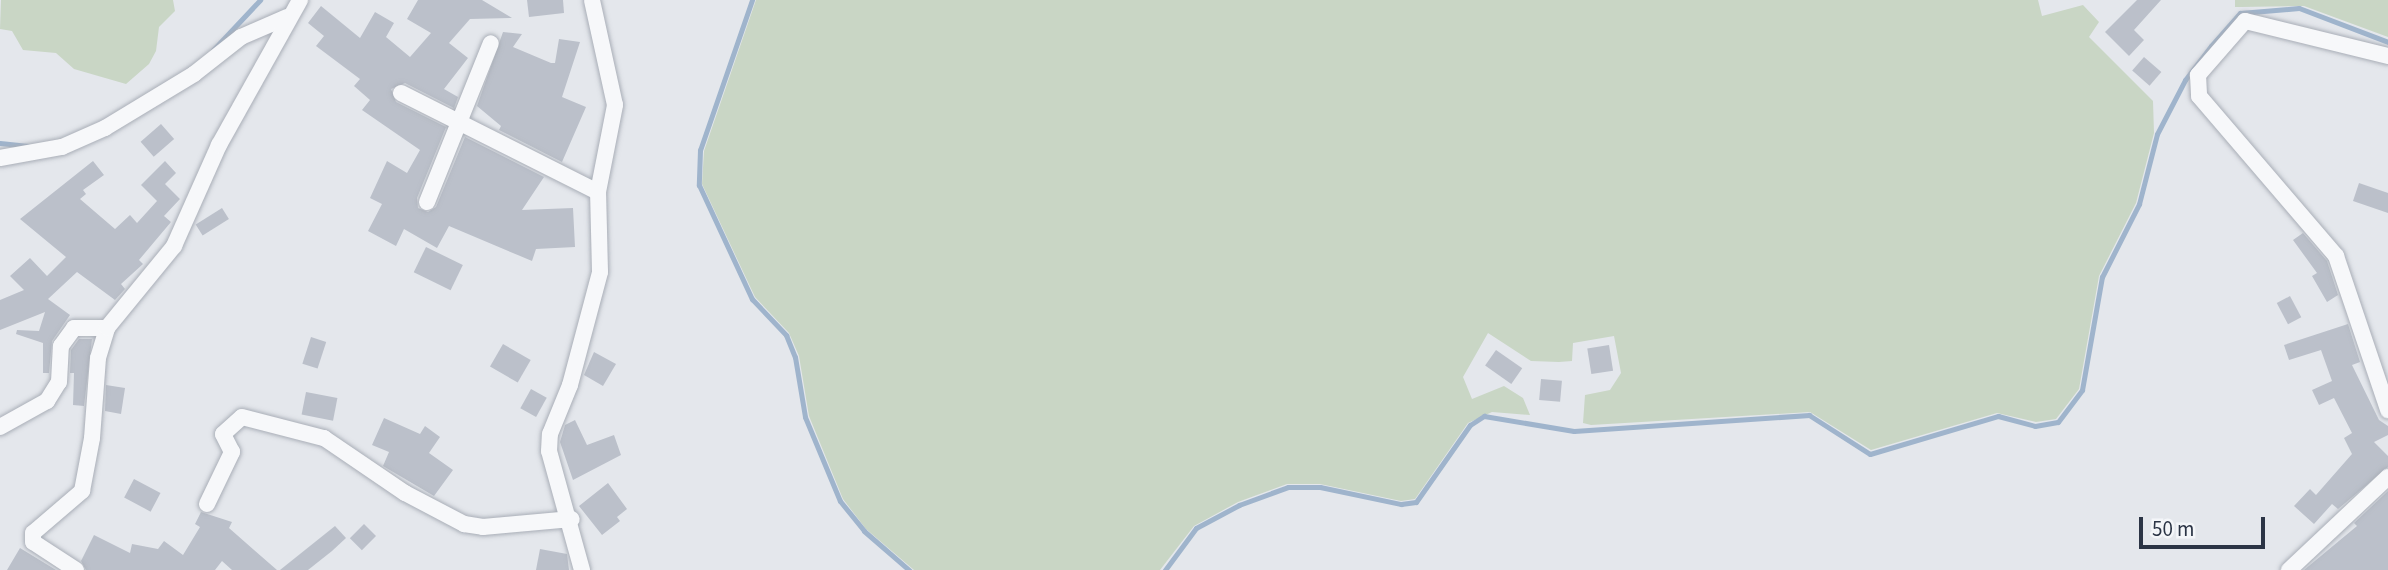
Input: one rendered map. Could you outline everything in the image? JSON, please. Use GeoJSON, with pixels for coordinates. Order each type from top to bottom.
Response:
{"type":"FeatureCollection","features":[{"type":"Feature","properties":{"kind":"street"},"geometry":{"type":"LineString","coordinates":[[76,570],[33,542],[33,533],[82,491],[92,438],[98,358],[107,328],[174,246],[219,145],[287,17],[300,0]]}},
{"type":"Feature","properties":{"kind":"street"},"geometry":{"type":"LineString","coordinates":[[582,570],[572,519],[550,451],[550,434],[570,385],[600,272],[598,192],[615,105],[592,0]]}},
{"type":"Feature","properties":{"kind":"street"},"geometry":{"type":"LineString","coordinates":[[0,158],[62,147],[105,128],[194,74],[241,37],[287,17]]}},
{"type":"Feature","properties":{"kind":"street"},"geometry":{"type":"LineString","coordinates":[[2388,56],[2245,21],[2198,75],[2199,96],[2336,256],[2388,410]]}},
{"type":"Feature","properties":{"kind":"street"},"geometry":{"type":"LineString","coordinates":[[427,202],[462,123],[491,43]]}},
{"type":"Feature","properties":{"kind":"street"},"geometry":{"type":"LineString","coordinates":[[401,93],[462,123],[507,150],[598,192]]}},
{"type":"Feature","properties":{"kind":"street"},"geometry":{"type":"LineString","coordinates":[[0,427],[47,401],[59,382],[61,346],[74,328],[107,328]]}},
{"type":"Feature","properties":{"kind":"street"},"geometry":{"type":"LineString","coordinates":[[207,504],[232,452],[223,434],[242,417],[324,438],[404,494],[464,524],[483,527],[572,519]]}},
{"type":"Feature","properties":{"kind":"street"},"geometry":{"type":"LineString","coordinates":[[2289,570],[2388,477]]}},
{"type":"Feature","properties":{"kind":"green space"},"geometry":{"type":"Polygon","coordinates":[[[1,0],[173,0],[175,11],[159,27],[156,51],[149,64],[126,84],[74,69],[56,53],[23,50],[12,31],[0,29],[1,0]]]}},
{"type":"Feature","properties":{"kind":"green space"},"geometry":{"type":"Polygon","coordinates":[[[756,0],[2038,0],[2042,16],[2083,5],[2099,22],[2089,37],[2153,101],[2154,133],[2136,203],[2099,276],[2079,389],[2056,419],[2036,422],[1997,413],[1871,450],[1810,412],[1591,425],[1583,423],[1585,395],[1610,390],[1621,373],[1614,336],[1573,343],[1572,361],[1559,362],[1531,361],[1488,333],[1463,377],[1472,399],[1504,386],[1523,398],[1530,415],[1492,412],[1468,423],[1415,499],[1401,501],[1320,484],[1287,484],[1238,502],[1194,526],[1160,570],[914,570],[866,529],[843,499],[809,416],[799,356],[789,333],[755,297],[702,184],[704,151],[756,0]]]}},
{"type":"Feature","properties":{"kind":"green space"},"geometry":{"type":"Polygon","coordinates":[[[2235,0],[2388,0],[2388,37],[2304,6],[2235,7],[2235,0]]]}},
{"type":"Feature","properties":{"kind":"building"},"geometry":{"type":"Polygon","coordinates":[[[418,0],[482,0],[512,18],[470,19],[449,43],[468,58],[444,89],[458,97],[454,108],[405,83],[391,89],[396,102],[446,127],[417,198],[418,208],[428,212],[436,207],[465,137],[544,177],[522,210],[573,208],[575,247],[536,249],[532,261],[449,226],[437,248],[404,229],[396,246],[368,231],[382,204],[370,198],[387,161],[407,173],[420,150],[362,110],[370,100],[354,86],[360,79],[316,46],[324,36],[308,23],[321,6],[360,38],[375,12],[394,23],[386,37],[410,57],[431,33],[407,19],[418,0]]]}},
{"type":"Feature","properties":{"kind":"building"},"geometry":{"type":"Polygon","coordinates":[[[527,0],[563,0],[564,13],[529,17],[527,0]]]}},
{"type":"Feature","properties":{"kind":"building"},"geometry":{"type":"Polygon","coordinates":[[[2137,0],[2161,0],[2134,30],[2144,40],[2129,56],[2105,32],[2137,0]]]}},
{"type":"Feature","properties":{"kind":"building"},"geometry":{"type":"Polygon","coordinates":[[[503,32],[522,34],[513,47],[551,63],[555,63],[559,39],[580,42],[562,97],[586,107],[562,162],[499,130],[501,126],[477,106],[503,32]]]}},
{"type":"Feature","properties":{"kind":"building"},"geometry":{"type":"Polygon","coordinates":[[[2144,57],[2161,72],[2150,86],[2132,71],[2144,57]]]}},
{"type":"Feature","properties":{"kind":"building"},"geometry":{"type":"Polygon","coordinates":[[[161,124],[174,139],[154,157],[141,142],[161,124]]]}},
{"type":"Feature","properties":{"kind":"building"},"geometry":{"type":"Polygon","coordinates":[[[93,161],[104,175],[83,190],[86,194],[80,199],[115,229],[130,215],[137,223],[157,201],[141,185],[165,161],[176,173],[165,184],[180,199],[164,216],[171,222],[139,260],[143,264],[121,284],[125,289],[115,300],[77,272],[48,299],[70,315],[52,341],[49,373],[43,373],[43,343],[16,334],[17,330],[39,331],[45,312],[0,330],[0,300],[24,290],[10,276],[30,258],[47,276],[66,257],[20,219],[93,161]]]}},
{"type":"Feature","properties":{"kind":"building"},"geometry":{"type":"Polygon","coordinates":[[[2359,183],[2388,193],[2388,213],[2353,201],[2359,183]]]}},
{"type":"Feature","properties":{"kind":"building"},"geometry":{"type":"Polygon","coordinates":[[[222,208],[229,219],[203,235],[196,224],[222,208]]]}},
{"type":"Feature","properties":{"kind":"building"},"geometry":{"type":"Polygon","coordinates":[[[2303,233],[2327,261],[2338,295],[2327,302],[2312,276],[2317,273],[2293,240],[2303,233]]]}},
{"type":"Feature","properties":{"kind":"building"},"geometry":{"type":"Polygon","coordinates":[[[426,247],[463,265],[451,290],[414,272],[426,247]]]}},
{"type":"Feature","properties":{"kind":"building"},"geometry":{"type":"Polygon","coordinates":[[[2290,296],[2301,317],[2288,324],[2277,303],[2290,296]]]}},
{"type":"Feature","properties":{"kind":"building"},"geometry":{"type":"Polygon","coordinates":[[[2348,324],[2360,362],[2352,365],[2379,420],[2388,426],[2388,435],[2374,442],[2388,456],[2388,467],[2338,509],[2332,504],[2314,524],[2294,506],[2310,489],[2316,495],[2352,454],[2344,438],[2352,433],[2334,398],[2319,405],[2312,390],[2332,381],[2321,350],[2289,360],[2284,345],[2348,324]]]}},
{"type":"Feature","properties":{"kind":"building"},"geometry":{"type":"Polygon","coordinates":[[[311,337],[326,342],[318,369],[302,364],[311,337]]]}},
{"type":"Feature","properties":{"kind":"building"},"geometry":{"type":"Polygon","coordinates":[[[79,339],[92,339],[84,406],[73,405],[74,373],[70,373],[71,350],[79,339]]]}},
{"type":"Feature","properties":{"kind":"building"},"geometry":{"type":"Polygon","coordinates":[[[503,344],[531,360],[518,383],[490,367],[503,344]]]}},
{"type":"Feature","properties":{"kind":"building"},"geometry":{"type":"Polygon","coordinates":[[[1609,345],[1613,371],[1591,374],[1587,348],[1609,345]]]}},
{"type":"Feature","properties":{"kind":"building"},"geometry":{"type":"Polygon","coordinates":[[[1496,350],[1522,368],[1511,384],[1485,366],[1496,350]]]}},
{"type":"Feature","properties":{"kind":"building"},"geometry":{"type":"Polygon","coordinates":[[[594,352],[616,364],[603,386],[584,375],[594,352]]]}},
{"type":"Feature","properties":{"kind":"building"},"geometry":{"type":"Polygon","coordinates":[[[1541,379],[1562,381],[1560,402],[1539,400],[1541,379]]]}},
{"type":"Feature","properties":{"kind":"building"},"geometry":{"type":"Polygon","coordinates":[[[106,385],[125,388],[121,414],[105,411],[106,385]]]}},
{"type":"Feature","properties":{"kind":"building"},"geometry":{"type":"Polygon","coordinates":[[[531,389],[547,398],[536,417],[520,408],[531,389]]]}},
{"type":"Feature","properties":{"kind":"building"},"geometry":{"type":"Polygon","coordinates":[[[306,392],[337,398],[333,421],[302,415],[306,392]]]}},
{"type":"Feature","properties":{"kind":"building"},"geometry":{"type":"Polygon","coordinates":[[[384,418],[420,434],[425,426],[440,437],[429,453],[453,470],[434,496],[383,466],[389,452],[372,445],[384,418]]]}},
{"type":"Feature","properties":{"kind":"building"},"geometry":{"type":"Polygon","coordinates":[[[575,420],[587,445],[614,435],[621,455],[573,480],[560,442],[565,425],[575,420]]]}},
{"type":"Feature","properties":{"kind":"building"},"geometry":{"type":"Polygon","coordinates":[[[134,479],[160,493],[151,512],[124,498],[134,479]]]}},
{"type":"Feature","properties":{"kind":"building"},"geometry":{"type":"Polygon","coordinates":[[[608,483],[627,509],[617,517],[620,521],[602,535],[579,506],[608,483]]]}},
{"type":"Feature","properties":{"kind":"building"},"geometry":{"type":"Polygon","coordinates":[[[2388,491],[2388,570],[2304,570],[2357,526],[2354,523],[2388,491]]]}},
{"type":"Feature","properties":{"kind":"building"},"geometry":{"type":"Polygon","coordinates":[[[201,512],[232,522],[229,528],[277,570],[232,570],[222,561],[215,570],[86,570],[81,561],[94,535],[130,553],[132,544],[158,549],[164,541],[183,555],[200,527],[195,524],[201,512]]]}},
{"type":"Feature","properties":{"kind":"building"},"geometry":{"type":"Polygon","coordinates":[[[364,524],[376,536],[362,550],[350,538],[364,524]]]}},
{"type":"Feature","properties":{"kind":"building"},"geometry":{"type":"Polygon","coordinates":[[[335,526],[346,538],[332,551],[308,570],[280,570],[335,526]]]}},
{"type":"Feature","properties":{"kind":"building"},"geometry":{"type":"Polygon","coordinates":[[[20,548],[56,570],[7,570],[20,548]]]}},
{"type":"Feature","properties":{"kind":"building"},"geometry":{"type":"Polygon","coordinates":[[[540,549],[567,554],[569,570],[536,570],[540,549]]]}},
{"type":"Feature","properties":{"kind":"waterway"},"geometry":{"type":"LineString","coordinates":[[213,50],[260,0]]}},
{"type":"Feature","properties":{"kind":"waterway"},"geometry":{"type":"LineString","coordinates":[[752,0],[700,150],[699,185],[752,299],[786,335],[795,357],[805,417],[840,501],[864,531],[909,570]]}},
{"type":"Feature","properties":{"kind":"waterway"},"geometry":{"type":"LineString","coordinates":[[1165,570],[1196,528],[1239,505],[1288,487],[1320,487],[1401,504],[1416,502],[1470,425],[1484,416],[1574,431],[1809,415],[1870,454],[1998,416],[2035,426],[2058,422],[2082,390],[2102,277],[2139,204],[2157,134],[2185,80],[2211,46],[2240,13],[2299,8],[2388,42]]}},
{"type":"Feature","properties":{"kind":"waterway"},"geometry":{"type":"LineString","coordinates":[[0,143],[28,146]]}}]}
